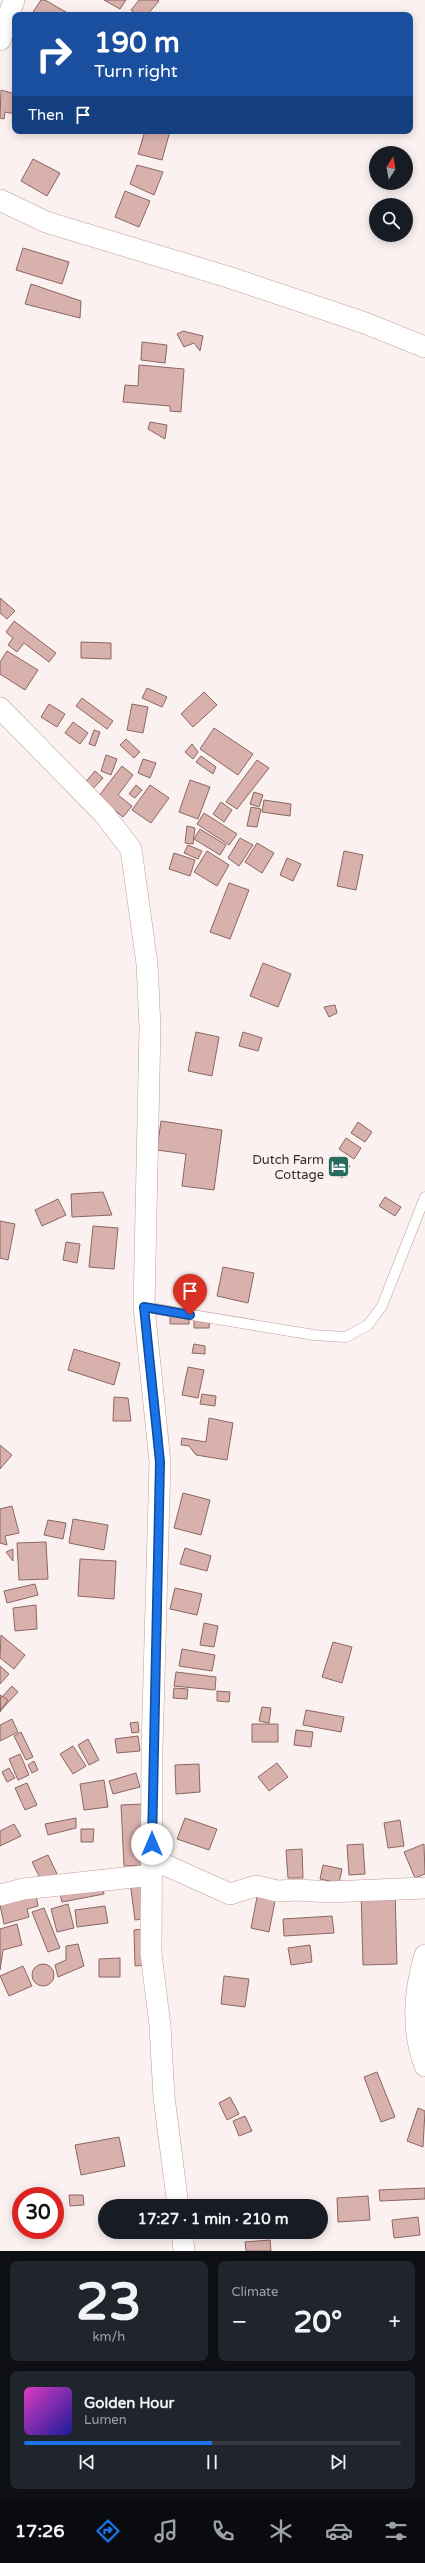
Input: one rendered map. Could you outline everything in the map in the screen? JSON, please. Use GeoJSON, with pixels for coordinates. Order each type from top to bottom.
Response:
{"type":"FeatureCollection","features":[{"type":"Feature","properties":{"kind":"street"},"geometry":{"type":"LineString","coordinates":[[0,40],[14,0]]}},
{"type":"Feature","properties":{"kind":"street"},"geometry":{"type":"LineString","coordinates":[[0,200],[46,222],[228,277],[365,323],[425,347]]}},
{"type":"Feature","properties":{"kind":"street"},"geometry":{"type":"LineString","coordinates":[[0,708],[104,814],[131,850],[147,964],[150,1027],[144,1307],[160,1462],[152,1749],[152,1953],[160,2026],[164,2097],[177,2199]]}},
{"type":"Feature","properties":{"kind":"street"},"geometry":{"type":"LineString","coordinates":[[0,1895],[23,1889],[152,1867],[230,1894],[256,1886],[277,1891],[299,1890],[329,1892],[425,1888]]}},
{"type":"Feature","properties":{"kind":"street"},"geometry":{"type":"LineString","coordinates":[[425,1955],[414,2002],[420,2053],[425,2066]]}},
{"type":"Feature","properties":{"kind":"street"},"geometry":{"type":"LineString","coordinates":[[183,2239],[184,2251]]}},
{"type":"Feature","properties":{"kind":"lane"},"geometry":{"type":"LineString","coordinates":[[144,1307],[314,1335],[346,1337],[368,1325],[382,1306],[425,1197]]}},
{"type":"Feature","properties":{"kind":"building"},"geometry":{"type":"Polygon","coordinates":[[[41,0],[45,0],[66,12],[33,12],[41,0]]]}},
{"type":"Feature","properties":{"kind":"building"},"geometry":{"type":"Polygon","coordinates":[[[104,0],[126,0],[120,9],[104,0]]]}},
{"type":"Feature","properties":{"kind":"building"},"geometry":{"type":"Polygon","coordinates":[[[139,0],[159,1],[150,12],[134,12],[131,10],[139,0]]]}},
{"type":"Feature","properties":{"kind":"building"},"geometry":{"type":"Polygon","coordinates":[[[1,90],[12,93],[12,113],[5,112],[4,119],[0,118],[1,90]]]}},
{"type":"Feature","properties":{"kind":"building"},"geometry":{"type":"Polygon","coordinates":[[[144,134],[169,134],[162,160],[138,154],[144,134]]]}},
{"type":"Feature","properties":{"kind":"building"},"geometry":{"type":"Polygon","coordinates":[[[33,159],[60,173],[47,196],[21,181],[33,159]]]}},
{"type":"Feature","properties":{"kind":"building"},"geometry":{"type":"Polygon","coordinates":[[[137,165],[163,172],[154,195],[130,184],[137,165]]]}},
{"type":"Feature","properties":{"kind":"building"},"geometry":{"type":"Polygon","coordinates":[[[125,191],[150,201],[139,227],[115,217],[125,191]]]}},
{"type":"Feature","properties":{"kind":"building"},"geometry":{"type":"Polygon","coordinates":[[[23,248],[69,262],[62,284],[16,270],[23,248]]]}},
{"type":"Feature","properties":{"kind":"building"},"geometry":{"type":"Polygon","coordinates":[[[31,284],[81,301],[80,318],[25,304],[31,284]]]}},
{"type":"Feature","properties":{"kind":"building"},"geometry":{"type":"Polygon","coordinates":[[[183,331],[203,336],[200,351],[194,343],[184,347],[177,334],[183,331]]]}},
{"type":"Feature","properties":{"kind":"building"},"geometry":{"type":"Polygon","coordinates":[[[142,342],[167,345],[165,363],[141,360],[142,342]]]}},
{"type":"Feature","properties":{"kind":"building"},"geometry":{"type":"Polygon","coordinates":[[[139,365],[184,369],[181,412],[170,411],[170,406],[123,402],[125,385],[138,386],[139,365]]]}},
{"type":"Feature","properties":{"kind":"building"},"geometry":{"type":"Polygon","coordinates":[[[150,422],[167,425],[165,439],[148,429],[150,422]]]}},
{"type":"Feature","properties":{"kind":"building"},"geometry":{"type":"Polygon","coordinates":[[[0,598],[15,611],[7,619],[0,613],[0,598]]]}},
{"type":"Feature","properties":{"kind":"building"},"geometry":{"type":"Polygon","coordinates":[[[14,621],[56,653],[49,662],[24,643],[17,652],[8,645],[13,638],[6,632],[14,621]]]}},
{"type":"Feature","properties":{"kind":"building"},"geometry":{"type":"Polygon","coordinates":[[[81,642],[111,643],[111,659],[81,658],[81,642]]]}},
{"type":"Feature","properties":{"kind":"building"},"geometry":{"type":"Polygon","coordinates":[[[7,651],[38,670],[25,690],[0,674],[0,662],[7,651]]]}},
{"type":"Feature","properties":{"kind":"building"},"geometry":{"type":"Polygon","coordinates":[[[147,688],[167,697],[162,707],[142,698],[147,688]]]}},
{"type":"Feature","properties":{"kind":"building"},"geometry":{"type":"Polygon","coordinates":[[[204,692],[217,705],[193,727],[181,714],[204,692]]]}},
{"type":"Feature","properties":{"kind":"building"},"geometry":{"type":"Polygon","coordinates":[[[82,698],[113,721],[107,729],[76,706],[82,698]]]}},
{"type":"Feature","properties":{"kind":"building"},"geometry":{"type":"Polygon","coordinates":[[[49,704],[65,714],[57,727],[41,717],[49,704]]]}},
{"type":"Feature","properties":{"kind":"building"},"geometry":{"type":"Polygon","coordinates":[[[132,704],[148,707],[143,733],[127,730],[132,704]]]}},
{"type":"Feature","properties":{"kind":"building"},"geometry":{"type":"Polygon","coordinates":[[[73,722],[88,733],[80,744],[65,733],[73,722]]]}},
{"type":"Feature","properties":{"kind":"building"},"geometry":{"type":"Polygon","coordinates":[[[214,728],[253,754],[238,775],[200,749],[214,728]]]}},
{"type":"Feature","properties":{"kind":"building"},"geometry":{"type":"Polygon","coordinates":[[[94,730],[100,732],[95,746],[89,744],[94,730]]]}},
{"type":"Feature","properties":{"kind":"building"},"geometry":{"type":"Polygon","coordinates":[[[126,739],[140,752],[134,758],[120,745],[126,739]]]}},
{"type":"Feature","properties":{"kind":"building"},"geometry":{"type":"Polygon","coordinates":[[[192,744],[198,752],[193,759],[185,752],[192,744]]]}},
{"type":"Feature","properties":{"kind":"building"},"geometry":{"type":"Polygon","coordinates":[[[106,755],[117,759],[111,775],[101,771],[106,755]]]}},
{"type":"Feature","properties":{"kind":"building"},"geometry":{"type":"Polygon","coordinates":[[[201,756],[216,767],[213,774],[196,762],[201,756]]]}},
{"type":"Feature","properties":{"kind":"building"},"geometry":{"type":"Polygon","coordinates":[[[143,759],[156,763],[150,778],[138,773],[143,759]]]}},
{"type":"Feature","properties":{"kind":"building"},"geometry":{"type":"Polygon","coordinates":[[[257,760],[269,768],[237,809],[226,802],[257,760]]]}},
{"type":"Feature","properties":{"kind":"building"},"geometry":{"type":"Polygon","coordinates":[[[122,766],[133,775],[118,795],[132,806],[123,817],[98,797],[122,766]]]}},
{"type":"Feature","properties":{"kind":"building"},"geometry":{"type":"Polygon","coordinates":[[[95,771],[103,778],[90,792],[83,785],[95,771]]]}},
{"type":"Feature","properties":{"kind":"building"},"geometry":{"type":"Polygon","coordinates":[[[190,780],[210,787],[198,819],[179,812],[190,780]]]}},
{"type":"Feature","properties":{"kind":"building"},"geometry":{"type":"Polygon","coordinates":[[[136,785],[142,790],[135,798],[129,794],[136,785]]]}},
{"type":"Feature","properties":{"kind":"building"},"geometry":{"type":"Polygon","coordinates":[[[150,785],[169,798],[151,823],[132,810],[150,785]]]}},
{"type":"Feature","properties":{"kind":"building"},"geometry":{"type":"Polygon","coordinates":[[[254,792],[263,795],[259,807],[250,804],[254,792]]]}},
{"type":"Feature","properties":{"kind":"building"},"geometry":{"type":"Polygon","coordinates":[[[264,800],[291,804],[290,816],[262,812],[264,800]]]}},
{"type":"Feature","properties":{"kind":"building"},"geometry":{"type":"Polygon","coordinates":[[[221,802],[232,810],[224,822],[213,814],[221,802]]]}},
{"type":"Feature","properties":{"kind":"building"},"geometry":{"type":"Polygon","coordinates":[[[251,807],[261,809],[257,827],[247,826],[251,807]]]}},
{"type":"Feature","properties":{"kind":"building"},"geometry":{"type":"Polygon","coordinates":[[[204,813],[237,834],[229,845],[197,824],[204,813]]]}},
{"type":"Feature","properties":{"kind":"building"},"geometry":{"type":"Polygon","coordinates":[[[187,826],[195,828],[193,844],[185,843],[187,826]]]}},
{"type":"Feature","properties":{"kind":"building"},"geometry":{"type":"Polygon","coordinates":[[[200,829],[226,845],[220,855],[194,839],[200,829]]]}},
{"type":"Feature","properties":{"kind":"building"},"geometry":{"type":"Polygon","coordinates":[[[240,838],[253,845],[239,866],[228,858],[240,838]]]}},
{"type":"Feature","properties":{"kind":"building"},"geometry":{"type":"Polygon","coordinates":[[[257,843],[274,853],[262,873],[245,862],[257,843]]]}},
{"type":"Feature","properties":{"kind":"building"},"geometry":{"type":"Polygon","coordinates":[[[188,845],[202,851],[198,859],[184,853],[188,845]]]}},
{"type":"Feature","properties":{"kind":"building"},"geometry":{"type":"Polygon","coordinates":[[[207,851],[229,865],[217,886],[194,872],[207,851]]]}},
{"type":"Feature","properties":{"kind":"building"},"geometry":{"type":"Polygon","coordinates":[[[344,851],[363,855],[356,890],[337,886],[344,851]]]}},
{"type":"Feature","properties":{"kind":"building"},"geometry":{"type":"Polygon","coordinates":[[[174,853],[195,860],[190,876],[169,869],[174,853]]]}},
{"type":"Feature","properties":{"kind":"building"},"geometry":{"type":"Polygon","coordinates":[[[287,858],[301,864],[293,881],[280,875],[287,858]]]}},
{"type":"Feature","properties":{"kind":"building"},"geometry":{"type":"Polygon","coordinates":[[[229,883],[249,890],[230,939],[210,932],[229,883]]]}},
{"type":"Feature","properties":{"kind":"building"},"geometry":{"type":"Polygon","coordinates":[[[263,963],[291,974],[278,1007],[250,996],[263,963]]]}},
{"type":"Feature","properties":{"kind":"building"},"geometry":{"type":"Polygon","coordinates":[[[335,1005],[337,1013],[329,1017],[324,1007],[335,1005]]]}},
{"type":"Feature","properties":{"kind":"building"},"geometry":{"type":"Polygon","coordinates":[[[196,1032],[219,1037],[212,1076],[188,1071],[196,1032]]]}},
{"type":"Feature","properties":{"kind":"building"},"geometry":{"type":"Polygon","coordinates":[[[243,1032],[262,1038],[258,1051],[239,1046],[243,1032]]]}},
{"type":"Feature","properties":{"kind":"building"},"geometry":{"type":"Polygon","coordinates":[[[161,1121],[222,1130],[214,1190],[182,1186],[186,1154],[157,1150],[161,1121]]]}},
{"type":"Feature","properties":{"kind":"building","name":"Dutch Farm Cottage"},"geometry":{"type":"Polygon","coordinates":[[[358,1122],[372,1132],[365,1142],[351,1133],[358,1122]]]}},
{"type":"Feature","properties":{"kind":"building","name":"Dutch Farm Cottage"},"geometry":{"type":"Polygon","coordinates":[[[346,1138],[361,1148],[354,1159],[339,1149],[346,1138]]]}},
{"type":"Feature","properties":{"kind":"building","name":"Dutch Farm Cottage"},"geometry":{"type":"Polygon","coordinates":[[[335,1157],[350,1166],[342,1178],[328,1169],[335,1157]]]}},
{"type":"Feature","properties":{"kind":"building"},"geometry":{"type":"Polygon","coordinates":[[[103,1192],[112,1215],[72,1217],[71,1194],[103,1192]]]}},
{"type":"Feature","properties":{"kind":"building"},"geometry":{"type":"Polygon","coordinates":[[[385,1197],[401,1207],[395,1216],[379,1206],[385,1197]]]}},
{"type":"Feature","properties":{"kind":"building"},"geometry":{"type":"Polygon","coordinates":[[[58,1199],[66,1215],[42,1226],[35,1210],[58,1199]]]}},
{"type":"Feature","properties":{"kind":"building"},"geometry":{"type":"Polygon","coordinates":[[[0,1221],[15,1224],[8,1260],[0,1258],[0,1221]]]}},
{"type":"Feature","properties":{"kind":"building"},"geometry":{"type":"Polygon","coordinates":[[[93,1226],[118,1228],[114,1269],[89,1267],[93,1226]]]}},
{"type":"Feature","properties":{"kind":"building"},"geometry":{"type":"Polygon","coordinates":[[[66,1242],[80,1244],[77,1263],[63,1260],[66,1242]]]}},
{"type":"Feature","properties":{"kind":"building"},"geometry":{"type":"Polygon","coordinates":[[[223,1267],[254,1273],[248,1303],[217,1296],[223,1267]]]}},
{"type":"Feature","properties":{"kind":"building"},"geometry":{"type":"Polygon","coordinates":[[[170,1314],[189,1315],[189,1324],[170,1324],[170,1314]]]}},
{"type":"Feature","properties":{"kind":"building"},"geometry":{"type":"Polygon","coordinates":[[[194,1317],[210,1317],[209,1328],[194,1328],[194,1317]]]}},
{"type":"Feature","properties":{"kind":"building"},"geometry":{"type":"Polygon","coordinates":[[[194,1344],[205,1346],[205,1354],[192,1353],[194,1344]]]}},
{"type":"Feature","properties":{"kind":"building"},"geometry":{"type":"Polygon","coordinates":[[[74,1349],[120,1363],[114,1385],[68,1370],[74,1349]]]}},
{"type":"Feature","properties":{"kind":"building"},"geometry":{"type":"Polygon","coordinates":[[[188,1367],[204,1370],[198,1398],[182,1395],[188,1367]]]}},
{"type":"Feature","properties":{"kind":"building"},"geometry":{"type":"Polygon","coordinates":[[[202,1394],[216,1396],[215,1406],[200,1404],[202,1394]]]}},
{"type":"Feature","properties":{"kind":"building"},"geometry":{"type":"Polygon","coordinates":[[[114,1397],[128,1398],[131,1421],[113,1421],[114,1397]]]}},
{"type":"Feature","properties":{"kind":"building"},"geometry":{"type":"Polygon","coordinates":[[[209,1418],[233,1423],[227,1460],[196,1455],[189,1446],[181,1445],[182,1438],[206,1442],[209,1418]]]}},
{"type":"Feature","properties":{"kind":"building"},"geometry":{"type":"Polygon","coordinates":[[[0,1445],[12,1455],[0,1469],[0,1445]]]}},
{"type":"Feature","properties":{"kind":"building"},"geometry":{"type":"Polygon","coordinates":[[[183,1493],[210,1500],[201,1535],[174,1528],[183,1493]]]}},
{"type":"Feature","properties":{"kind":"building"},"geometry":{"type":"Polygon","coordinates":[[[12,1506],[19,1533],[5,1536],[7,1545],[0,1543],[0,1509],[12,1506]]]}},
{"type":"Feature","properties":{"kind":"building"},"geometry":{"type":"Polygon","coordinates":[[[73,1519],[108,1525],[104,1550],[69,1543],[73,1519]]]}},
{"type":"Feature","properties":{"kind":"building"},"geometry":{"type":"Polygon","coordinates":[[[48,1520],[66,1523],[63,1539],[44,1535],[48,1520]]]}},
{"type":"Feature","properties":{"kind":"building"},"geometry":{"type":"Polygon","coordinates":[[[46,1542],[48,1579],[19,1580],[17,1543],[46,1542]]]}},
{"type":"Feature","properties":{"kind":"building"},"geometry":{"type":"Polygon","coordinates":[[[185,1548],[211,1556],[207,1571],[180,1564],[185,1548]]]}},
{"type":"Feature","properties":{"kind":"building"},"geometry":{"type":"Polygon","coordinates":[[[13,1549],[13,1561],[6,1552],[13,1549]]]}},
{"type":"Feature","properties":{"kind":"building"},"geometry":{"type":"Polygon","coordinates":[[[80,1559],[116,1561],[114,1599],[78,1596],[80,1559]]]}},
{"type":"Feature","properties":{"kind":"building"},"geometry":{"type":"Polygon","coordinates":[[[35,1584],[38,1595],[7,1603],[4,1591],[35,1584]]]}},
{"type":"Feature","properties":{"kind":"building"},"geometry":{"type":"Polygon","coordinates":[[[175,1588],[202,1594],[197,1615],[170,1609],[175,1588]]]}},
{"type":"Feature","properties":{"kind":"building"},"geometry":{"type":"Polygon","coordinates":[[[36,1605],[37,1629],[15,1631],[13,1608],[36,1605]]]}},
{"type":"Feature","properties":{"kind":"building"},"geometry":{"type":"Polygon","coordinates":[[[204,1623],[218,1626],[214,1647],[200,1645],[204,1623]]]}},
{"type":"Feature","properties":{"kind":"building"},"geometry":{"type":"Polygon","coordinates":[[[1,1635],[25,1655],[14,1669],[0,1658],[1,1635]]]}},
{"type":"Feature","properties":{"kind":"building"},"geometry":{"type":"Polygon","coordinates":[[[333,1642],[352,1647],[342,1683],[322,1677],[333,1642]]]}},
{"type":"Feature","properties":{"kind":"building"},"geometry":{"type":"Polygon","coordinates":[[[182,1649],[215,1655],[212,1671],[179,1666],[182,1649]]]}},
{"type":"Feature","properties":{"kind":"building"},"geometry":{"type":"Polygon","coordinates":[[[0,1666],[9,1674],[0,1684],[0,1666]]]}},
{"type":"Feature","properties":{"kind":"building"},"geometry":{"type":"Polygon","coordinates":[[[176,1672],[216,1677],[215,1690],[174,1686],[176,1672]]]}},
{"type":"Feature","properties":{"kind":"building"},"geometry":{"type":"Polygon","coordinates":[[[12,1686],[18,1692],[1,1710],[0,1699],[12,1686]]]}},
{"type":"Feature","properties":{"kind":"building"},"geometry":{"type":"Polygon","coordinates":[[[174,1688],[188,1689],[187,1699],[173,1698],[174,1688]]]}},
{"type":"Feature","properties":{"kind":"building"},"geometry":{"type":"Polygon","coordinates":[[[217,1691],[230,1692],[229,1702],[217,1701],[217,1691]]]}},
{"type":"Feature","properties":{"kind":"building"},"geometry":{"type":"Polygon","coordinates":[[[0,1695],[8,1700],[0,1712],[0,1695]]]}},
{"type":"Feature","properties":{"kind":"building"},"geometry":{"type":"Polygon","coordinates":[[[262,1707],[271,1708],[269,1723],[259,1721],[262,1707]]]}},
{"type":"Feature","properties":{"kind":"building"},"geometry":{"type":"Polygon","coordinates":[[[306,1710],[344,1717],[341,1732],[303,1725],[306,1710]]]}},
{"type":"Feature","properties":{"kind":"building"},"geometry":{"type":"Polygon","coordinates":[[[12,1719],[18,1732],[0,1741],[0,1725],[12,1719]]]}},
{"type":"Feature","properties":{"kind":"building"},"geometry":{"type":"Polygon","coordinates":[[[138,1722],[139,1732],[132,1733],[130,1723],[138,1722]]]}},
{"type":"Feature","properties":{"kind":"building"},"geometry":{"type":"Polygon","coordinates":[[[252,1724],[278,1724],[278,1742],[252,1742],[252,1724]]]}},
{"type":"Feature","properties":{"kind":"building"},"geometry":{"type":"Polygon","coordinates":[[[296,1730],[313,1732],[311,1747],[294,1745],[296,1730]]]}},
{"type":"Feature","properties":{"kind":"building"},"geometry":{"type":"Polygon","coordinates":[[[21,1732],[33,1757],[26,1760],[14,1736],[21,1732]]]}},
{"type":"Feature","properties":{"kind":"building"},"geometry":{"type":"Polygon","coordinates":[[[138,1736],[140,1751],[117,1753],[115,1739],[138,1736]]]}},
{"type":"Feature","properties":{"kind":"building"},"geometry":{"type":"Polygon","coordinates":[[[88,1739],[99,1760],[89,1765],[78,1745],[88,1739]]]}},
{"type":"Feature","properties":{"kind":"building"},"geometry":{"type":"Polygon","coordinates":[[[73,1746],[86,1766],[73,1774],[60,1754],[73,1746]]]}},
{"type":"Feature","properties":{"kind":"building"},"geometry":{"type":"Polygon","coordinates":[[[20,1754],[29,1775],[18,1780],[9,1759],[20,1754]]]}},
{"type":"Feature","properties":{"kind":"building"},"geometry":{"type":"Polygon","coordinates":[[[34,1761],[38,1770],[32,1773],[28,1765],[34,1761]]]}},
{"type":"Feature","properties":{"kind":"building"},"geometry":{"type":"Polygon","coordinates":[[[277,1763],[288,1777],[269,1791],[258,1777],[277,1763]]]}},
{"type":"Feature","properties":{"kind":"building"},"geometry":{"type":"Polygon","coordinates":[[[199,1764],[200,1792],[176,1794],[175,1765],[199,1764]]]}},
{"type":"Feature","properties":{"kind":"building"},"geometry":{"type":"Polygon","coordinates":[[[9,1768],[15,1778],[7,1782],[2,1772],[9,1768]]]}},
{"type":"Feature","properties":{"kind":"building"},"geometry":{"type":"Polygon","coordinates":[[[136,1773],[140,1787],[113,1794],[109,1781],[136,1773]]]}},
{"type":"Feature","properties":{"kind":"building"},"geometry":{"type":"Polygon","coordinates":[[[104,1780],[108,1807],[84,1810],[80,1784],[104,1780]]]}},
{"type":"Feature","properties":{"kind":"building"},"geometry":{"type":"Polygon","coordinates":[[[27,1783],[37,1805],[25,1810],[15,1788],[27,1783]]]}},
{"type":"Feature","properties":{"kind":"building"},"geometry":{"type":"Polygon","coordinates":[[[143,1804],[147,1865],[124,1866],[121,1805],[143,1804]]]}},
{"type":"Feature","properties":{"kind":"building"},"geometry":{"type":"Polygon","coordinates":[[[76,1818],[76,1828],[48,1835],[45,1824],[76,1818]]]}},
{"type":"Feature","properties":{"kind":"building"},"geometry":{"type":"Polygon","coordinates":[[[185,1818],[217,1829],[209,1850],[177,1839],[185,1818]]]}},
{"type":"Feature","properties":{"kind":"building"},"geometry":{"type":"Polygon","coordinates":[[[400,1820],[404,1846],[388,1848],[384,1823],[400,1820]]]}},
{"type":"Feature","properties":{"kind":"building"},"geometry":{"type":"Polygon","coordinates":[[[14,1824],[21,1836],[0,1846],[0,1831],[14,1824]]]}},
{"type":"Feature","properties":{"kind":"building"},"geometry":{"type":"Polygon","coordinates":[[[81,1829],[94,1829],[93,1842],[81,1842],[81,1829]]]}},
{"type":"Feature","properties":{"kind":"building"},"geometry":{"type":"Polygon","coordinates":[[[363,1844],[365,1874],[349,1875],[347,1845],[363,1844]]]}},
{"type":"Feature","properties":{"kind":"building"},"geometry":{"type":"Polygon","coordinates":[[[424,1844],[425,1874],[415,1878],[404,1852],[424,1844]]]}},
{"type":"Feature","properties":{"kind":"building"},"geometry":{"type":"Polygon","coordinates":[[[302,1849],[303,1878],[288,1878],[286,1850],[302,1849]]]}},
{"type":"Feature","properties":{"kind":"building"},"geometry":{"type":"Polygon","coordinates":[[[48,1855],[58,1876],[43,1884],[32,1862],[48,1855]]]}},
{"type":"Feature","properties":{"kind":"building"},"geometry":{"type":"Polygon","coordinates":[[[323,1865],[342,1869],[339,1883],[320,1879],[323,1865]]]}},
{"type":"Feature","properties":{"kind":"building"},"geometry":{"type":"Polygon","coordinates":[[[140,1881],[144,1919],[135,1920],[130,1882],[140,1881]]]}},
{"type":"Feature","properties":{"kind":"building"},"geometry":{"type":"Polygon","coordinates":[[[101,1882],[104,1894],[62,1902],[59,1890],[101,1882]]]}},
{"type":"Feature","properties":{"kind":"building"},"geometry":{"type":"Polygon","coordinates":[[[395,1891],[397,1964],[363,1965],[361,1892],[395,1891]]]}},
{"type":"Feature","properties":{"kind":"building"},"geometry":{"type":"Polygon","coordinates":[[[258,1892],[276,1896],[269,1932],[251,1928],[258,1892]]]}},
{"type":"Feature","properties":{"kind":"building"},"geometry":{"type":"Polygon","coordinates":[[[36,1895],[38,1906],[27,1909],[29,1917],[4,1924],[0,1905],[36,1895]]]}},
{"type":"Feature","properties":{"kind":"building"},"geometry":{"type":"Polygon","coordinates":[[[68,1904],[74,1928],[57,1932],[51,1909],[68,1904]]]}},
{"type":"Feature","properties":{"kind":"building"},"geometry":{"type":"Polygon","coordinates":[[[105,1906],[108,1923],[77,1927],[75,1910],[105,1906]]]}},
{"type":"Feature","properties":{"kind":"building"},"geometry":{"type":"Polygon","coordinates":[[[44,1908],[60,1948],[48,1952],[32,1912],[44,1908]]]}},
{"type":"Feature","properties":{"kind":"building"},"geometry":{"type":"Polygon","coordinates":[[[332,1916],[334,1933],[284,1936],[283,1919],[332,1916]]]}},
{"type":"Feature","properties":{"kind":"building"},"geometry":{"type":"Polygon","coordinates":[[[17,1924],[22,1945],[3,1950],[0,1970],[0,1929],[17,1924]]]}},
{"type":"Feature","properties":{"kind":"building"},"geometry":{"type":"Polygon","coordinates":[[[143,1929],[146,1965],[135,1966],[134,1930],[143,1929]]]}},
{"type":"Feature","properties":{"kind":"building"},"geometry":{"type":"Polygon","coordinates":[[[78,1944],[84,1966],[58,1977],[55,1965],[66,1960],[66,1946],[78,1944]]]}},
{"type":"Feature","properties":{"kind":"building"},"geometry":{"type":"Polygon","coordinates":[[[310,1945],[312,1962],[291,1965],[288,1948],[310,1945]]]}},
{"type":"Feature","properties":{"kind":"building"},"geometry":{"type":"Polygon","coordinates":[[[120,1958],[120,1977],[99,1977],[99,1959],[120,1958]]]}},
{"type":"Feature","properties":{"kind":"building"},"geometry":{"type":"Polygon","coordinates":[[[43,1964],[47,1965],[53,1971],[53,1979],[47,1985],[43,1986],[39,1985],[33,1979],[32,1975],[33,1971],[39,1965],[43,1964]]]}},
{"type":"Feature","properties":{"kind":"building"},"geometry":{"type":"Polygon","coordinates":[[[23,1966],[32,1986],[9,1996],[0,1976],[23,1966]]]}},
{"type":"Feature","properties":{"kind":"building"},"geometry":{"type":"Polygon","coordinates":[[[224,1976],[249,1979],[245,2007],[221,2004],[224,1976]]]}},
{"type":"Feature","properties":{"kind":"building"},"geometry":{"type":"Polygon","coordinates":[[[377,2072],[395,2117],[381,2122],[364,2077],[377,2072]]]}},
{"type":"Feature","properties":{"kind":"building"},"geometry":{"type":"Polygon","coordinates":[[[230,2097],[239,2114],[227,2120],[219,2103],[230,2097]]]}},
{"type":"Feature","properties":{"kind":"building"},"geometry":{"type":"Polygon","coordinates":[[[418,2108],[425,2111],[423,2147],[407,2141],[418,2108]]]}},
{"type":"Feature","properties":{"kind":"building"},"geometry":{"type":"Polygon","coordinates":[[[245,2116],[252,2131],[239,2136],[233,2121],[245,2116]]]}},
{"type":"Feature","properties":{"kind":"building"},"geometry":{"type":"Polygon","coordinates":[[[119,2137],[125,2166],[81,2175],[75,2145],[119,2137]]]}},
{"type":"Feature","properties":{"kind":"building"},"geometry":{"type":"Polygon","coordinates":[[[425,2188],[425,2199],[380,2201],[379,2190],[425,2188]]]}},
{"type":"Feature","properties":{"kind":"building"},"geometry":{"type":"Polygon","coordinates":[[[69,2195],[83,2195],[84,2205],[70,2206],[69,2195]]]}},
{"type":"Feature","properties":{"kind":"building"},"geometry":{"type":"Polygon","coordinates":[[[368,2196],[370,2220],[338,2222],[337,2198],[368,2196]]]}},
{"type":"Feature","properties":{"kind":"building"},"geometry":{"type":"Polygon","coordinates":[[[418,2217],[420,2235],[394,2238],[392,2220],[418,2217]]]}},
{"type":"Feature","properties":{"kind":"building"},"geometry":{"type":"Polygon","coordinates":[[[270,2240],[271,2251],[246,2251],[245,2242],[270,2240]]]}},
{"type":"Feature","properties":{"kind":"place","name":"Dutch Farm Cottage"},"geometry":{"type":"Point","coordinates":[339,1167]}},
{"type":"Feature","properties":{"kind":"route"},"geometry":{"type":"LineString","coordinates":[[152,1844],[152,1749],[160,1462],[144,1307],[190,1315]]}}]}
